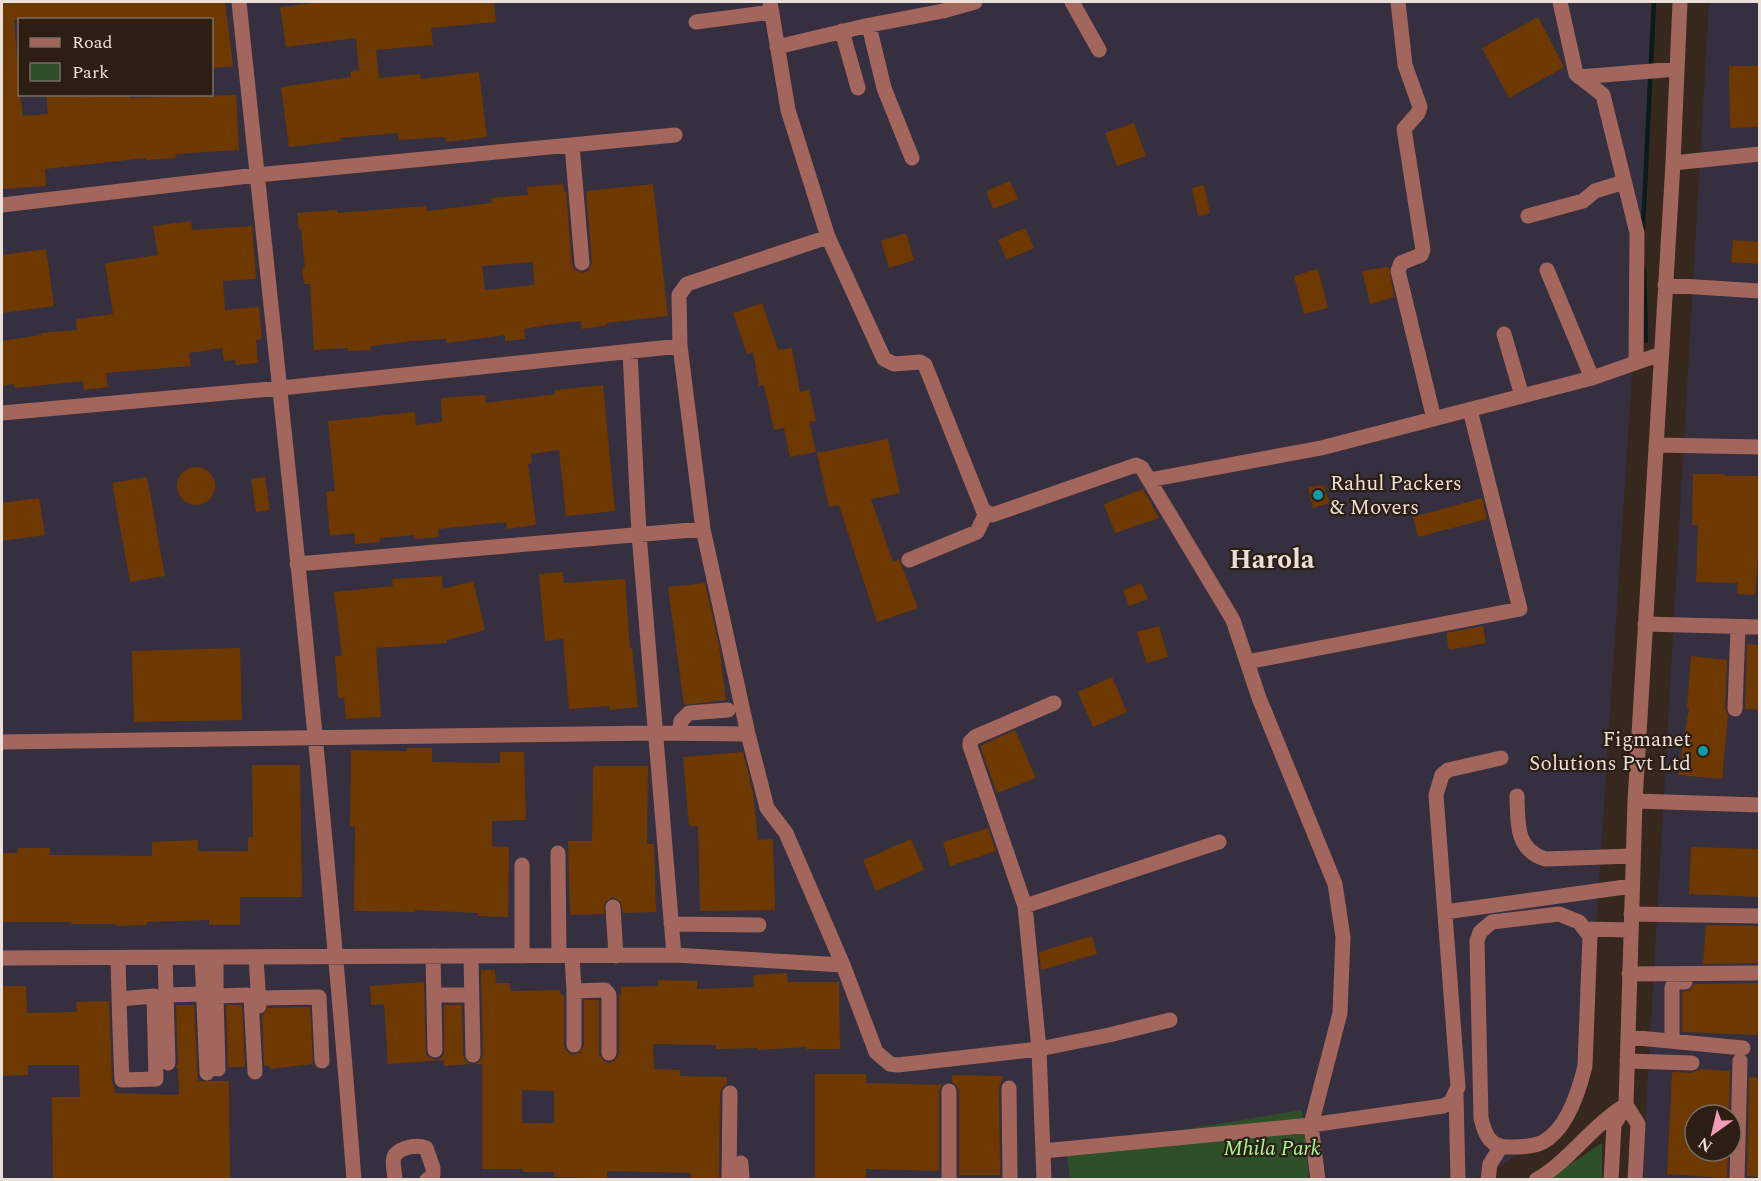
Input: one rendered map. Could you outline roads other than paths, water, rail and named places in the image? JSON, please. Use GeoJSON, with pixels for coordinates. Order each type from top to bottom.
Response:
{"type":"FeatureCollection","features":[{"type":"Feature","properties":{"kind":"street"},"geometry":{"type":"LineString","coordinates":[[239,2],[281,388],[337,956],[354,1179]]}},
{"type":"Feature","properties":{"kind":"street"},"geometry":{"type":"LineString","coordinates":[[777,47],[975,2]]}},
{"type":"Feature","properties":{"kind":"street"},"geometry":{"type":"LineString","coordinates":[[1072,2],[1099,50]]}},
{"type":"Feature","properties":{"kind":"street"},"geometry":{"type":"LineString","coordinates":[[1398,2],[1405,65],[1420,107],[1418,113],[1404,129],[1423,250],[1421,255],[1401,263],[1398,271],[1434,419]]}},
{"type":"Feature","properties":{"kind":"street"},"geometry":{"type":"LineString","coordinates":[[1560,2],[1575,71],[1579,77],[1603,95],[1637,233],[1636,363]]}},
{"type":"Feature","properties":{"kind":"street"},"geometry":{"type":"LineString","coordinates":[[1611,1179],[1614,1125],[1626,1105],[1635,801],[1673,163],[1672,69],[1680,2]]}},
{"type":"Feature","properties":{"kind":"street"},"geometry":{"type":"LineString","coordinates":[[696,22],[771,7],[788,110],[828,237],[884,359],[894,364],[918,361],[925,365],[986,513],[977,532],[909,560]]}},
{"type":"Feature","properties":{"kind":"street"},"geometry":{"type":"LineString","coordinates":[[869,26],[884,88],[912,158]]}},
{"type":"Feature","properties":{"kind":"street"},"geometry":{"type":"LineString","coordinates":[[842,31],[858,88]]}},
{"type":"Feature","properties":{"kind":"street"},"geometry":{"type":"LineString","coordinates":[[1579,77],[1672,69]]}},
{"type":"Feature","properties":{"kind":"street"},"geometry":{"type":"LineString","coordinates":[[2,205],[257,176],[675,135]]}},
{"type":"Feature","properties":{"kind":"street"},"geometry":{"type":"LineString","coordinates":[[572,145],[582,263]]}},
{"type":"Feature","properties":{"kind":"street"},"geometry":{"type":"LineString","coordinates":[[1673,163],[1760,154]]}},
{"type":"Feature","properties":{"kind":"street"},"geometry":{"type":"LineString","coordinates":[[1528,216],[1583,201],[1595,191],[1624,182]]}},
{"type":"Feature","properties":{"kind":"street"},"geometry":{"type":"LineString","coordinates":[[828,237],[684,287],[679,295],[680,346],[703,529],[747,734],[767,808],[786,832],[843,965],[876,1052],[890,1064],[898,1065],[1039,1048],[1109,1035],[1170,1020]]}},
{"type":"Feature","properties":{"kind":"street"},"geometry":{"type":"LineString","coordinates":[[1547,270],[1592,378]]}},
{"type":"Feature","properties":{"kind":"street"},"geometry":{"type":"LineString","coordinates":[[1665,285],[1760,291]]}},
{"type":"Feature","properties":{"kind":"street"},"geometry":{"type":"LineString","coordinates":[[1504,334],[1522,396]]}},
{"type":"Feature","properties":{"kind":"street"},"geometry":{"type":"LineString","coordinates":[[2,413],[281,388],[680,346]]}},
{"type":"Feature","properties":{"kind":"street"},"geometry":{"type":"LineString","coordinates":[[630,352],[639,534],[671,924],[669,956]]}},
{"type":"Feature","properties":{"kind":"street"},"geometry":{"type":"LineString","coordinates":[[1149,480],[1320,448],[1592,378],[1661,354]]}},
{"type":"Feature","properties":{"kind":"street"},"geometry":{"type":"LineString","coordinates":[[1247,662],[1520,609],[1470,410]]}},
{"type":"Feature","properties":{"kind":"street"},"geometry":{"type":"LineString","coordinates":[[1656,445],[1760,447]]}},
{"type":"Feature","properties":{"kind":"street"},"geometry":{"type":"LineString","coordinates":[[986,513],[992,515],[1136,465],[1142,468],[1233,620],[1259,698],[1335,884],[1340,909],[1343,937],[1340,1013],[1311,1125],[1318,1179]]}},
{"type":"Feature","properties":{"kind":"street"},"geometry":{"type":"LineString","coordinates":[[297,564],[703,529]]}},
{"type":"Feature","properties":{"kind":"street"},"geometry":{"type":"LineString","coordinates":[[1645,624],[1760,627]]}},
{"type":"Feature","properties":{"kind":"street"},"geometry":{"type":"LineString","coordinates":[[1735,709],[1738,627]]}},
{"type":"Feature","properties":{"kind":"street"},"geometry":{"type":"LineString","coordinates":[[1044,1179],[1039,1048],[1025,906],[970,742],[975,737],[1054,703]]}},
{"type":"Feature","properties":{"kind":"street"},"geometry":{"type":"LineString","coordinates":[[679,733],[679,723],[689,713],[728,710]]}},
{"type":"Feature","properties":{"kind":"street"},"geometry":{"type":"LineString","coordinates":[[2,742],[656,733],[747,734]]}},
{"type":"Feature","properties":{"kind":"street"},"geometry":{"type":"LineString","coordinates":[[1458,1179],[1456,1095],[1458,1087],[1436,795],[1442,776],[1448,770],[1501,758]]}},
{"type":"Feature","properties":{"kind":"street"},"geometry":{"type":"LineString","coordinates":[[1517,796],[1522,839],[1529,852],[1536,856],[1545,859],[1633,856]]}},
{"type":"Feature","properties":{"kind":"street"},"geometry":{"type":"LineString","coordinates":[[1635,801],[1760,805]]}},
{"type":"Feature","properties":{"kind":"street"},"geometry":{"type":"LineString","coordinates":[[1025,906],[1219,842]]}},
{"type":"Feature","properties":{"kind":"street"},"geometry":{"type":"LineString","coordinates":[[558,853],[567,956],[574,991],[574,1045]]}},
{"type":"Feature","properties":{"kind":"street"},"geometry":{"type":"LineString","coordinates":[[522,866],[522,956]]}},
{"type":"Feature","properties":{"kind":"street"},"geometry":{"type":"LineString","coordinates":[[567,878],[567,956]]}},
{"type":"Feature","properties":{"kind":"street"},"geometry":{"type":"LineString","coordinates":[[1445,912],[1632,886]]}},
{"type":"Feature","properties":{"kind":"street"},"geometry":{"type":"LineString","coordinates":[[661,906],[669,956]]}},
{"type":"Feature","properties":{"kind":"street"},"geometry":{"type":"LineString","coordinates":[[613,907],[616,956]]}},
{"type":"Feature","properties":{"kind":"street"},"geometry":{"type":"LineString","coordinates":[[1559,914],[1572,918],[1586,929],[1590,936],[1585,1066],[1576,1099],[1558,1126],[1542,1142],[1523,1147],[1500,1148],[1484,1131],[1481,1118],[1477,941],[1480,932],[1492,922],[1559,914]]}},
{"type":"Feature","properties":{"kind":"street"},"geometry":{"type":"LineString","coordinates":[[1631,914],[1760,916]]}},
{"type":"Feature","properties":{"kind":"street"},"geometry":{"type":"LineString","coordinates":[[671,924],[759,925]]}},
{"type":"Feature","properties":{"kind":"street"},"geometry":{"type":"LineString","coordinates":[[1586,929],[1631,930]]}},
{"type":"Feature","properties":{"kind":"street"},"geometry":{"type":"LineString","coordinates":[[433,956],[435,1050]]}},
{"type":"Feature","properties":{"kind":"street"},"geometry":{"type":"LineString","coordinates":[[471,956],[473,1055]]}},
{"type":"Feature","properties":{"kind":"street"},"geometry":{"type":"LineString","coordinates":[[2,958],[669,956],[843,965]]}},
{"type":"Feature","properties":{"kind":"street"},"geometry":{"type":"LineString","coordinates":[[165,957],[168,1063]]}},
{"type":"Feature","properties":{"kind":"street"},"geometry":{"type":"LineString","coordinates":[[209,957],[213,1071]]}},
{"type":"Feature","properties":{"kind":"street"},"geometry":{"type":"LineString","coordinates":[[166,995],[247,995],[251,997],[258,1066],[259,998],[256,957]]}},
{"type":"Feature","properties":{"kind":"street"},"geometry":{"type":"LineString","coordinates":[[118,958],[119,999],[122,1080],[156,1079],[154,996],[119,999]]}},
{"type":"Feature","properties":{"kind":"street"},"geometry":{"type":"LineString","coordinates":[[1629,974],[1760,973]]}},
{"type":"Feature","properties":{"kind":"street"},"geometry":{"type":"LineString","coordinates":[[1672,1041],[1672,987],[1677,982],[1685,982]]}},
{"type":"Feature","properties":{"kind":"street"},"geometry":{"type":"LineString","coordinates":[[574,991],[605,990],[609,995],[609,1053]]}},
{"type":"Feature","properties":{"kind":"street"},"geometry":{"type":"LineString","coordinates":[[434,995],[472,995]]}},
{"type":"Feature","properties":{"kind":"street"},"geometry":{"type":"LineString","coordinates":[[259,998],[319,997],[322,1061]]}},
{"type":"Feature","properties":{"kind":"street"},"geometry":{"type":"LineString","coordinates":[[1628,1037],[1672,1041],[1742,1054],[1737,1179]]}},
{"type":"Feature","properties":{"kind":"street"},"geometry":{"type":"LineString","coordinates":[[1627,1060],[1692,1063]]}},
{"type":"Feature","properties":{"kind":"street"},"geometry":{"type":"LineString","coordinates":[[1732,1103],[1733,1085]]}},
{"type":"Feature","properties":{"kind":"street"},"geometry":{"type":"LineString","coordinates":[[1009,1088],[1010,1179]]}},
{"type":"Feature","properties":{"kind":"street"},"geometry":{"type":"LineString","coordinates":[[949,1091],[949,1179]]}},
{"type":"Feature","properties":{"kind":"street"},"geometry":{"type":"LineString","coordinates":[[729,1179],[730,1093]]}},
{"type":"Feature","properties":{"kind":"street"},"geometry":{"type":"LineString","coordinates":[[1043,1151],[1311,1125],[1443,1106],[1451,1102],[1456,1095]]}},
{"type":"Feature","properties":{"kind":"street"},"geometry":{"type":"LineString","coordinates":[[1536,1179],[1608,1116],[1626,1105]]}},
{"type":"Feature","properties":{"kind":"street"},"geometry":{"type":"LineString","coordinates":[[1626,1105],[1638,1124],[1635,1179]]}},
{"type":"Feature","properties":{"kind":"street"},"geometry":{"type":"LineString","coordinates":[[387,1179],[397,1179],[394,1160],[396,1155],[402,1150],[419,1145],[426,1148],[433,1168],[433,1175],[428,1179]]}},
{"type":"Feature","properties":{"kind":"street"},"geometry":{"type":"LineString","coordinates":[[1488,1179],[1490,1164],[1500,1148]]}},
{"type":"Feature","properties":{"kind":"street"},"geometry":{"type":"LineString","coordinates":[[741,1163],[741,1179]]}},
{"type":"Feature","properties":{"kind":"street"},"geometry":{"type":"LineString","coordinates":[[1728,1179],[1729,1163]]}},
{"type":"Feature","properties":{"kind":"waterway"},"geometry":{"type":"LineString","coordinates":[[1643,228],[1654,2]]}},
{"type":"Feature","properties":{"kind":"waterway"},"geometry":{"type":"LineString","coordinates":[[1644,269],[1646,341]]}},
{"type":"Feature","properties":{"kind":"place","name":"Rahul Packers & Movers"},"geometry":{"type":"Point","coordinates":[1318,495]}},
{"type":"Feature","properties":{"kind":"place","name":"Figmanet Solutions Pvt Ltd"},"geometry":{"type":"Point","coordinates":[1703,751]}},
{"type":"Feature","properties":{"kind":"district","name":"Harola"},"geometry":{"type":"Point","coordinates":[1272,559]}},
{"type":"Feature","properties":{"kind":"park label","name":"Mhila Park"},"geometry":{"type":"Point","coordinates":[1272,1148]}}]}
